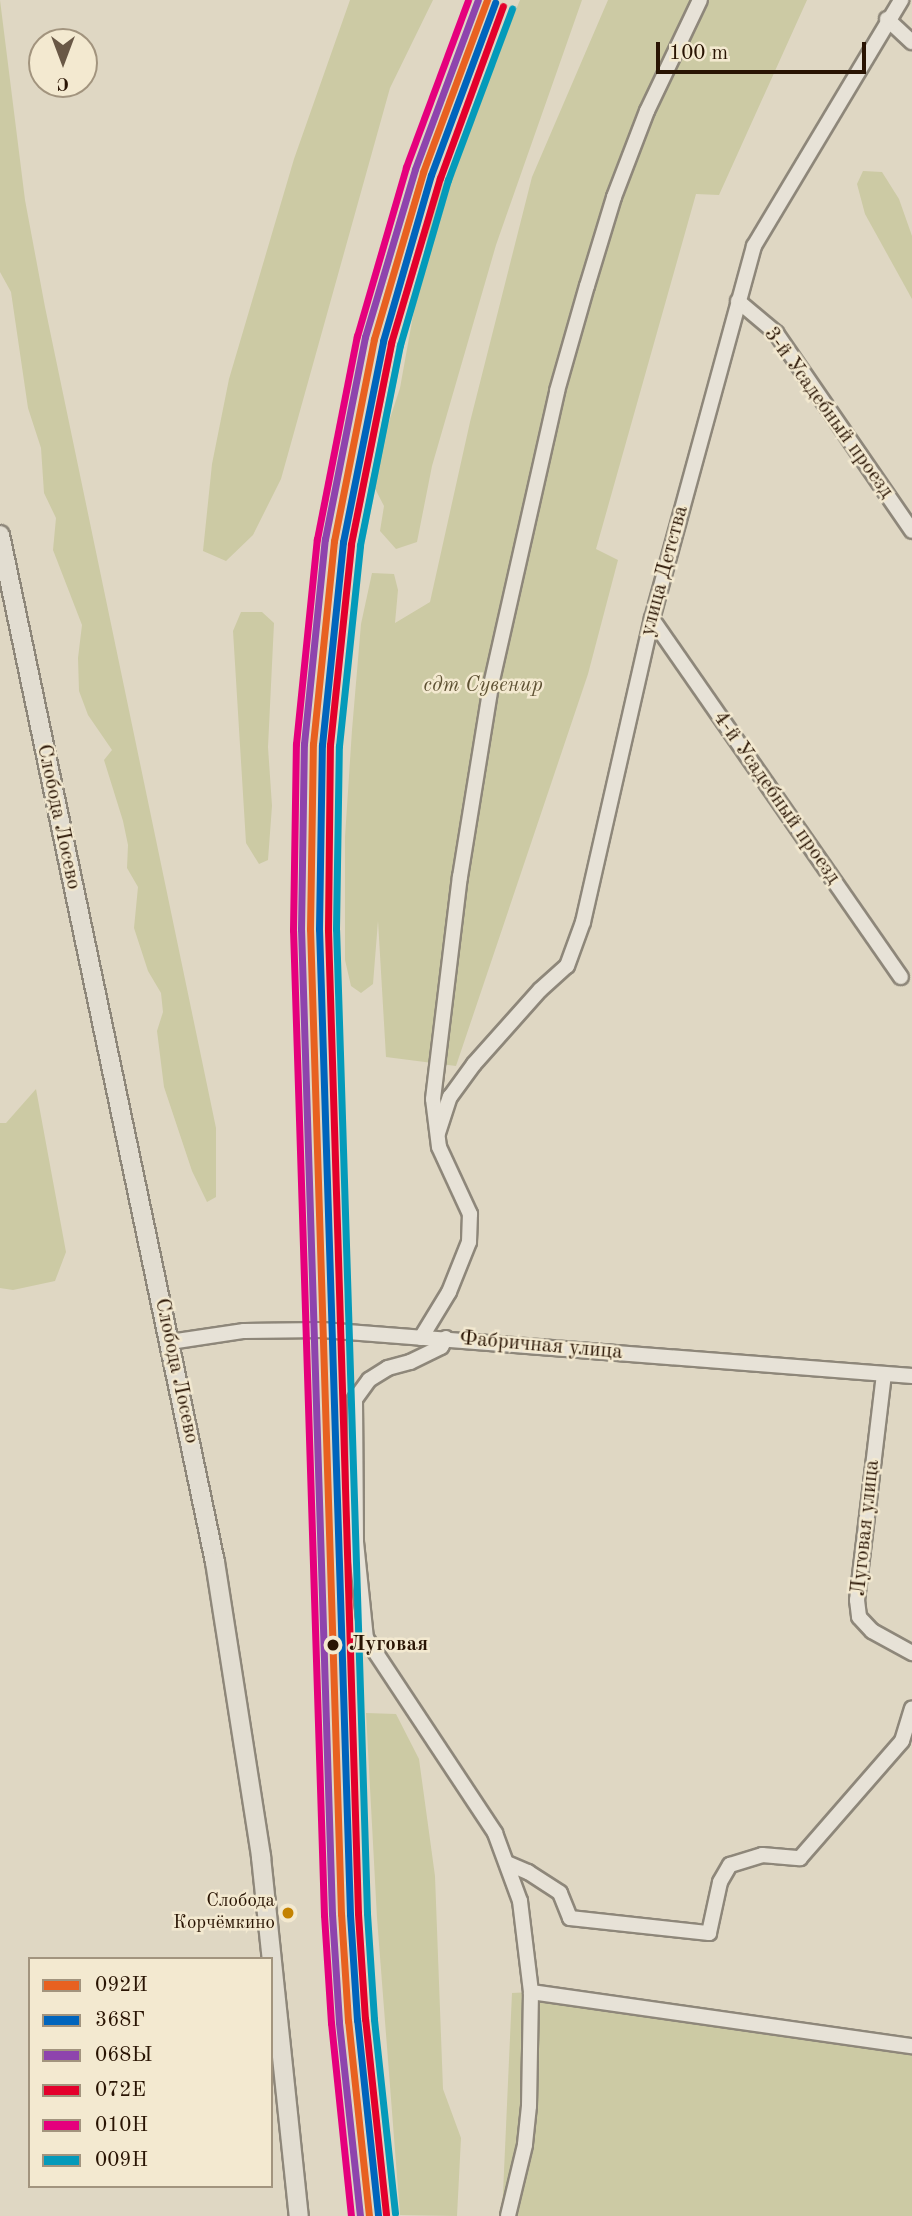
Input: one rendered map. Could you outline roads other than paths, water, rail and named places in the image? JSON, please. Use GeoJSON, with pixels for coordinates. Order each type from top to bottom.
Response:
{"type":"FeatureCollection","features":[{"type":"Feature","properties":{"kind":"main road","name":"Слобода Лосево"},"geometry":{"type":"LineString","coordinates":[[0,536],[215,1562],[261,1857],[272,1957]]}},
{"type":"Feature","properties":{"kind":"main road","name":"Слобода Лосево"},"geometry":{"type":"LineString","coordinates":[[273,1970],[299,2216]]}},
{"type":"Feature","properties":{"kind":"street"},"geometry":{"type":"LineString","coordinates":[[421,1338],[449,1292],[469,1242],[470,1214],[446,1164],[437,1136],[433,1099],[460,877],[491,685],[557,391],[614,197],[647,111],[700,0]]}},
{"type":"Feature","properties":{"kind":"street","name":"улица Детства"},"geometry":{"type":"LineString","coordinates":[[437,1136],[450,1097],[474,1064],[540,990],[567,966],[583,922],[652,619],[754,246],[887,19],[901,0]]}},
{"type":"Feature","properties":{"kind":"street"},"geometry":{"type":"LineString","coordinates":[[887,19],[912,42]]}},
{"type":"Feature","properties":{"kind":"street","name":"3-й Усадебный проезд"},"geometry":{"type":"LineString","coordinates":[[738,301],[776,333],[912,531]]}},
{"type":"Feature","properties":{"kind":"street","name":"4-й Усадебный проезд"},"geometry":{"type":"LineString","coordinates":[[652,619],[901,977]]}},
{"type":"Feature","properties":{"kind":"street","name":"Фабричная улица"},"geometry":{"type":"LineString","coordinates":[[170,1342],[244,1331],[314,1329],[912,1376]]}},
{"type":"Feature","properties":{"kind":"street"},"geometry":{"type":"LineString","coordinates":[[446,1338],[441,1347],[410,1362],[388,1368],[369,1380],[355,1399],[355,1494],[361,1603],[366,1638],[495,1833],[509,1864],[525,1923],[531,1992],[529,2106],[525,2145],[508,2216]]}},
{"type":"Feature","properties":{"kind":"street","name":"Луговая улица"},"geometry":{"type":"LineString","coordinates":[[884,1374],[858,1609],[859,1618],[872,1631],[912,1653]]}},
{"type":"Feature","properties":{"kind":"street"},"geometry":{"type":"LineString","coordinates":[[509,1864],[528,1872],[560,1893],[570,1918],[709,1933],[720,1882],[730,1865],[762,1855],[800,1858],[907,1743],[912,1709]]}},
{"type":"Feature","properties":{"kind":"street"},"geometry":{"type":"LineString","coordinates":[[531,1992],[912,2046]]}},
{"type":"Feature","properties":{"kind":"place","name":"Луговая"},"geometry":{"type":"Point","coordinates":[333,1645]}},
{"type":"Feature","properties":{"kind":"place","name":"Слобода Корчёмкино"},"geometry":{"type":"Point","coordinates":[288,1913]}},
{"type":"Feature","properties":{"kind":"park label","name":"сдт Сувенир"},"geometry":{"type":"Point","coordinates":[483,686]}}]}
